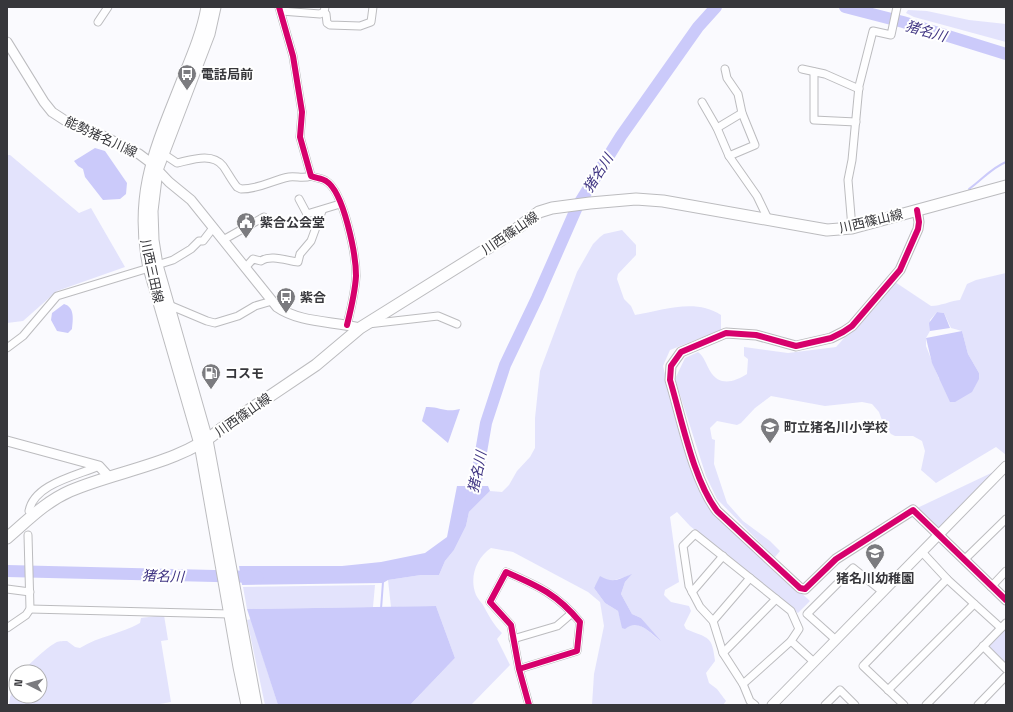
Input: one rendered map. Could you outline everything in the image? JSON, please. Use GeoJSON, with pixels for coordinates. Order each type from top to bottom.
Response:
{"type":"FeatureCollection","features":[{"type":"Feature","properties":{"kind":"main road","name":"川西三田線"},"geometry":{"type":"LineString","coordinates":[[204,442],[169,305],[145,246],[143,220],[145,192],[200,36],[207,7]]}},
{"type":"Feature","properties":{"kind":"main road","name":"川西三田線"},"geometry":{"type":"LineString","coordinates":[[154,166],[162,153],[209,34],[215,7]]}},
{"type":"Feature","properties":{"kind":"main road","name":"川西篠山線"},"geometry":{"type":"LineString","coordinates":[[7,538],[49,502],[70,491],[187,451],[204,442],[316,365],[362,326],[504,238],[539,212],[562,206],[636,199],[663,201],[769,221],[827,230],[852,228],[1006,186]]}},
{"type":"Feature","properties":{"kind":"main road","name":"川西三田線"},"geometry":{"type":"LineString","coordinates":[[153,266],[204,442]]}},
{"type":"Feature","properties":{"kind":"main road","name":"川西篠山線"},"geometry":{"type":"LineString","coordinates":[[204,442],[231,593],[256,705]]}},
{"type":"Feature","properties":{"kind":"main road","name":"川西篠山線"},"geometry":{"type":"LineString","coordinates":[[231,593],[230,614],[247,705]]}},
{"type":"Feature","properties":{"kind":"street"},"geometry":{"type":"LineString","coordinates":[[98,22],[108,7]]}},
{"type":"Feature","properties":{"kind":"street"},"geometry":{"type":"LineString","coordinates":[[311,176],[300,137],[302,112],[293,56],[280,9],[320,14],[324,10],[327,23],[330,25],[360,26],[371,22],[373,7]]}},
{"type":"Feature","properties":{"kind":"street"},"geometry":{"type":"LineString","coordinates":[[852,228],[848,180],[852,160],[858,89],[874,31],[891,35],[897,7]]}},
{"type":"Feature","properties":{"kind":"street","name":"能勢猪名川線"},"geometry":{"type":"LineString","coordinates":[[7,42],[44,102],[52,112],[72,125],[103,136],[140,154],[154,166],[191,200],[272,301],[286,314],[347,325],[362,326]]}},
{"type":"Feature","properties":{"kind":"street"},"geometry":{"type":"LineString","coordinates":[[725,69],[727,78],[738,94],[742,113],[755,145],[729,156]]}},
{"type":"Feature","properties":{"kind":"street"},"geometry":{"type":"LineString","coordinates":[[802,69],[825,74],[858,89]]}},
{"type":"Feature","properties":{"kind":"street"},"geometry":{"type":"LineString","coordinates":[[814,72],[814,120],[856,122]]}},
{"type":"Feature","properties":{"kind":"street"},"geometry":{"type":"LineString","coordinates":[[702,102],[717,128],[729,156],[757,196],[769,221]]}},
{"type":"Feature","properties":{"kind":"street"},"geometry":{"type":"LineString","coordinates":[[717,128],[742,113]]}},
{"type":"Feature","properties":{"kind":"street"},"geometry":{"type":"LineString","coordinates":[[162,153],[177,163],[210,158],[217,161],[222,165],[237,188],[241,189],[264,186],[290,177],[305,178],[311,176],[326,181],[340,204],[347,221],[354,248],[356,276],[355,291],[347,325]]}},
{"type":"Feature","properties":{"kind":"street"},"geometry":{"type":"LineString","coordinates":[[299,199],[307,214],[322,211],[340,204]]}},
{"type":"Feature","properties":{"kind":"street"},"geometry":{"type":"LineString","coordinates":[[917,210],[919,222],[918,229],[900,270],[852,326],[831,338],[796,346],[752,334],[726,333],[681,352],[671,366],[670,380],[700,481],[710,502],[800,588],[805,589],[836,559],[913,510],[1006,600]]}},
{"type":"Feature","properties":{"kind":"street"},"geometry":{"type":"LineString","coordinates":[[245,268],[253,259],[261,262],[265,259],[275,258],[298,262],[300,254],[311,241],[322,211]]}},
{"type":"Feature","properties":{"kind":"street"},"geometry":{"type":"LineString","coordinates":[[223,240],[264,217]]}},
{"type":"Feature","properties":{"kind":"street"},"geometry":{"type":"LineString","coordinates":[[7,348],[22,336],[56,296],[173,260],[191,249],[199,241],[203,241],[213,228]]}},
{"type":"Feature","properties":{"kind":"street"},"geometry":{"type":"LineString","coordinates":[[169,305],[215,323],[238,316],[255,306],[272,301]]}},
{"type":"Feature","properties":{"kind":"street"},"geometry":{"type":"LineString","coordinates":[[362,326],[438,316],[457,324]]}},
{"type":"Feature","properties":{"kind":"street"},"geometry":{"type":"LineString","coordinates":[[7,441],[99,466],[109,477]]}},
{"type":"Feature","properties":{"kind":"street"},"geometry":{"type":"LineString","coordinates":[[29,511],[30,503],[43,488],[99,466]]}},
{"type":"Feature","properties":{"kind":"street"},"geometry":{"type":"LineString","coordinates":[[772,705],[1006,466]]}},
{"type":"Feature","properties":{"kind":"street"},"geometry":{"type":"LineString","coordinates":[[965,559],[1006,519]]}},
{"type":"Feature","properties":{"kind":"street"},"geometry":{"type":"LineString","coordinates":[[743,684],[791,641],[798,629],[791,611],[695,534],[683,546],[689,586],[700,607],[713,621],[723,653],[743,684],[750,701],[755,705]]}},
{"type":"Feature","properties":{"kind":"street"},"geometry":{"type":"LineString","coordinates":[[7,628],[26,615],[30,610],[28,535]]}},
{"type":"Feature","properties":{"kind":"street"},"geometry":{"type":"LineString","coordinates":[[922,552],[947,579],[974,604],[1004,626],[926,705]]}},
{"type":"Feature","properties":{"kind":"street"},"geometry":{"type":"LineString","coordinates":[[692,592],[723,556]]}},
{"type":"Feature","properties":{"kind":"street"},"geometry":{"type":"LineString","coordinates":[[836,640],[807,614],[853,568],[883,592]]}},
{"type":"Feature","properties":{"kind":"street"},"geometry":{"type":"LineString","coordinates":[[991,587],[1006,571]]}},
{"type":"Feature","properties":{"kind":"street"},"geometry":{"type":"LineString","coordinates":[[519,670],[577,651],[580,622],[546,590],[506,572],[490,602],[511,625],[519,670],[529,705]]}},
{"type":"Feature","properties":{"kind":"street"},"geometry":{"type":"LineString","coordinates":[[713,621],[750,578]]}},
{"type":"Feature","properties":{"kind":"street"},"geometry":{"type":"LineString","coordinates":[[904,705],[863,666],[947,579]]}},
{"type":"Feature","properties":{"kind":"street"},"geometry":{"type":"LineString","coordinates":[[7,588],[30,591]]}},
{"type":"Feature","properties":{"kind":"street"},"geometry":{"type":"LineString","coordinates":[[723,653],[776,599]]}},
{"type":"Feature","properties":{"kind":"street"},"geometry":{"type":"LineString","coordinates":[[888,690],[974,604]]}},
{"type":"Feature","properties":{"kind":"street"},"geometry":{"type":"LineString","coordinates":[[30,610],[230,614]]}},
{"type":"Feature","properties":{"kind":"street"},"geometry":{"type":"LineString","coordinates":[[513,639],[557,626],[572,613]]}},
{"type":"Feature","properties":{"kind":"street"},"geometry":{"type":"LineString","coordinates":[[791,641],[814,662]]}},
{"type":"Feature","properties":{"kind":"street"},"geometry":{"type":"LineString","coordinates":[[983,646],[1006,669]]}},
{"type":"Feature","properties":{"kind":"street"},"geometry":{"type":"LineString","coordinates":[[978,705],[1006,676]]}},
{"type":"Feature","properties":{"kind":"street"},"geometry":{"type":"LineString","coordinates":[[825,705],[840,690],[855,705]]}},
{"type":"Feature","properties":{"kind":"shaded area"},"geometry":{"type":"Polygon","coordinates":[[[908,10],[927,11],[969,20],[1006,24],[1006,42],[914,17],[906,13],[908,10]]]}},
{"type":"Feature","properties":{"kind":"shaded area"},"geometry":{"type":"Polygon","coordinates":[[[7,155],[10,155],[79,213],[91,208],[125,267],[57,291],[23,321],[7,323],[7,155]]]}},
{"type":"Feature","properties":{"kind":"shaded area"},"geometry":{"type":"Polygon","coordinates":[[[622,230],[636,245],[636,255],[618,274],[617,279],[624,299],[631,306],[635,315],[668,308],[690,306],[701,307],[721,315],[721,330],[670,350],[663,366],[671,398],[701,495],[715,515],[810,601],[798,613],[690,526],[677,512],[670,517],[679,582],[665,590],[664,595],[671,602],[689,606],[691,611],[684,625],[686,629],[708,639],[711,642],[715,661],[706,673],[709,683],[717,689],[726,701],[723,705],[592,705],[594,674],[604,626],[600,602],[588,592],[513,552],[491,548],[481,557],[475,569],[473,582],[474,589],[491,620],[502,633],[497,639],[510,665],[471,705],[410,705],[455,658],[436,606],[391,607],[388,580],[421,575],[439,575],[445,561],[454,550],[466,526],[469,512],[490,491],[502,492],[509,485],[517,471],[530,457],[535,448],[535,418],[540,371],[577,272],[593,244],[604,234],[622,230]],[[631,575],[595,586],[594,588],[605,603],[618,611],[623,628],[634,624],[639,625],[659,640],[641,618],[632,614],[621,594],[625,582],[631,575]]]}},
{"type":"Feature","properties":{"kind":"shaded area"},"geometry":{"type":"Polygon","coordinates":[[[1006,273],[1006,455],[996,447],[936,483],[921,470],[925,451],[922,441],[913,436],[895,436],[891,434],[884,426],[879,412],[872,404],[862,402],[825,406],[771,396],[755,408],[741,423],[737,425],[717,421],[710,428],[712,439],[715,440],[714,464],[727,503],[743,521],[770,541],[780,551],[775,557],[717,499],[706,476],[675,379],[685,358],[698,352],[714,376],[723,381],[732,381],[747,374],[748,359],[744,356],[744,347],[788,353],[836,347],[895,282],[931,306],[960,300],[967,284],[976,280],[1006,273]],[[937,312],[930,320],[930,331],[926,338],[926,346],[939,379],[979,373],[968,354],[962,331],[951,328],[944,313],[937,312]]]}},
{"type":"Feature","properties":{"kind":"shaded area"},"geometry":{"type":"Polygon","coordinates":[[[1006,466],[939,535],[913,510],[1006,466]]]}},
{"type":"Feature","properties":{"kind":"shaded area"},"geometry":{"type":"Polygon","coordinates":[[[375,585],[373,607],[247,609],[243,587],[375,585]]]}},
{"type":"Feature","properties":{"kind":"shaded area"},"geometry":{"type":"Polygon","coordinates":[[[164,615],[168,640],[161,641],[171,702],[154,705],[9,705],[48,704],[48,664],[30,664],[44,651],[57,642],[67,641],[75,647],[80,648],[133,627],[140,623],[141,618],[164,615]]]}},
{"type":"Feature","properties":{"kind":"shaded area"},"geometry":{"type":"Polygon","coordinates":[[[251,619],[278,705],[265,705],[247,620],[251,619]]]}},
{"type":"Feature","properties":{"kind":"shaded area"},"geometry":{"type":"Polygon","coordinates":[[[1006,623],[1006,669],[983,646],[1006,623]]]}},
{"type":"Feature","properties":{"kind":"water"},"geometry":{"type":"Polygon","coordinates":[[[95,148],[105,151],[127,183],[126,194],[120,199],[103,200],[85,177],[83,169],[74,161],[95,148]]]}},
{"type":"Feature","properties":{"kind":"water"},"geometry":{"type":"Polygon","coordinates":[[[64,304],[72,311],[72,329],[68,333],[57,331],[51,320],[52,313],[64,304]]]}},
{"type":"Feature","properties":{"kind":"water"},"geometry":{"type":"Polygon","coordinates":[[[937,312],[944,313],[950,328],[930,331],[929,323],[937,312]]]}},
{"type":"Feature","properties":{"kind":"water"},"geometry":{"type":"Polygon","coordinates":[[[962,331],[968,354],[979,373],[979,379],[972,392],[955,402],[950,402],[932,363],[926,338],[962,331]]]}},
{"type":"Feature","properties":{"kind":"water"},"geometry":{"type":"Polygon","coordinates":[[[426,407],[435,407],[446,410],[460,409],[448,443],[422,421],[426,407]]]}},
{"type":"Feature","properties":{"kind":"water"},"geometry":{"type":"Polygon","coordinates":[[[457,486],[488,486],[490,491],[469,512],[466,526],[454,550],[445,561],[439,575],[421,575],[388,580],[383,583],[242,585],[239,566],[342,566],[381,562],[425,553],[447,537],[457,486]]]}},
{"type":"Feature","properties":{"kind":"water"},"geometry":{"type":"Polygon","coordinates":[[[632,574],[625,582],[621,594],[632,614],[641,618],[661,641],[648,630],[639,626],[634,625],[625,629],[622,628],[618,611],[605,603],[594,588],[600,576],[613,580],[632,574]]]}},
{"type":"Feature","properties":{"kind":"water"},"geometry":{"type":"Polygon","coordinates":[[[436,606],[455,658],[410,705],[278,705],[247,609],[436,606]]]}},
{"type":"Feature","properties":{"kind":"waterway","name":"猪名川"},"geometry":{"type":"LineString","coordinates":[[471,500],[474,493],[486,423],[505,365],[537,298],[577,207],[621,136],[698,27],[716,7]]}},
{"type":"Feature","properties":{"kind":"waterway","name":"猪名川"},"geometry":{"type":"LineString","coordinates":[[845,7],[903,22],[1006,54]]}},
{"type":"Feature","properties":{"kind":"waterway"},"geometry":{"type":"LineString","coordinates":[[969,189],[991,171],[1006,162]]}},
{"type":"Feature","properties":{"kind":"waterway","name":"猪名川"},"geometry":{"type":"LineString","coordinates":[[7,571],[258,577]]}},
{"type":"Feature","properties":{"kind":"waterway"},"geometry":{"type":"LineString","coordinates":[[381,609],[383,582]]}},
{"type":"Feature","properties":{"kind":"cycle path"},"geometry":{"type":"LineString","coordinates":[[279,7],[293,56],[302,112],[300,137],[311,176],[326,181],[332,187],[338,198],[348,225],[354,254],[356,276],[354,295],[347,325]]}},
{"type":"Feature","properties":{"kind":"cycle path"},"geometry":{"type":"LineString","coordinates":[[917,210],[919,222],[918,229],[900,270],[852,326],[831,338],[796,346],[756,335],[726,333],[681,352],[671,366],[670,380],[689,448],[701,483],[717,511],[800,588],[805,589],[836,559],[913,510],[1006,600]]}},
{"type":"Feature","properties":{"kind":"cycle path"},"geometry":{"type":"LineString","coordinates":[[519,669],[577,651],[580,622],[572,612],[555,598],[528,582],[506,572],[490,602],[511,625],[519,669],[529,705]]}},
{"type":"Feature","properties":{"kind":"place","name":"電話局前"},"geometry":{"type":"Point","coordinates":[187,91]}},
{"type":"Feature","properties":{"kind":"place","name":"紫合公会堂"},"geometry":{"type":"Point","coordinates":[246,239]}},
{"type":"Feature","properties":{"kind":"place","name":"紫合"},"geometry":{"type":"Point","coordinates":[286,314]}},
{"type":"Feature","properties":{"kind":"place","name":"コスモ"},"geometry":{"type":"Point","coordinates":[211,390]}},
{"type":"Feature","properties":{"kind":"place","name":"町立猪名川小学校"},"geometry":{"type":"Point","coordinates":[770,444]}},
{"type":"Feature","properties":{"kind":"place","name":"猪名川幼稚園"},"geometry":{"type":"Point","coordinates":[875,570]}}]}
